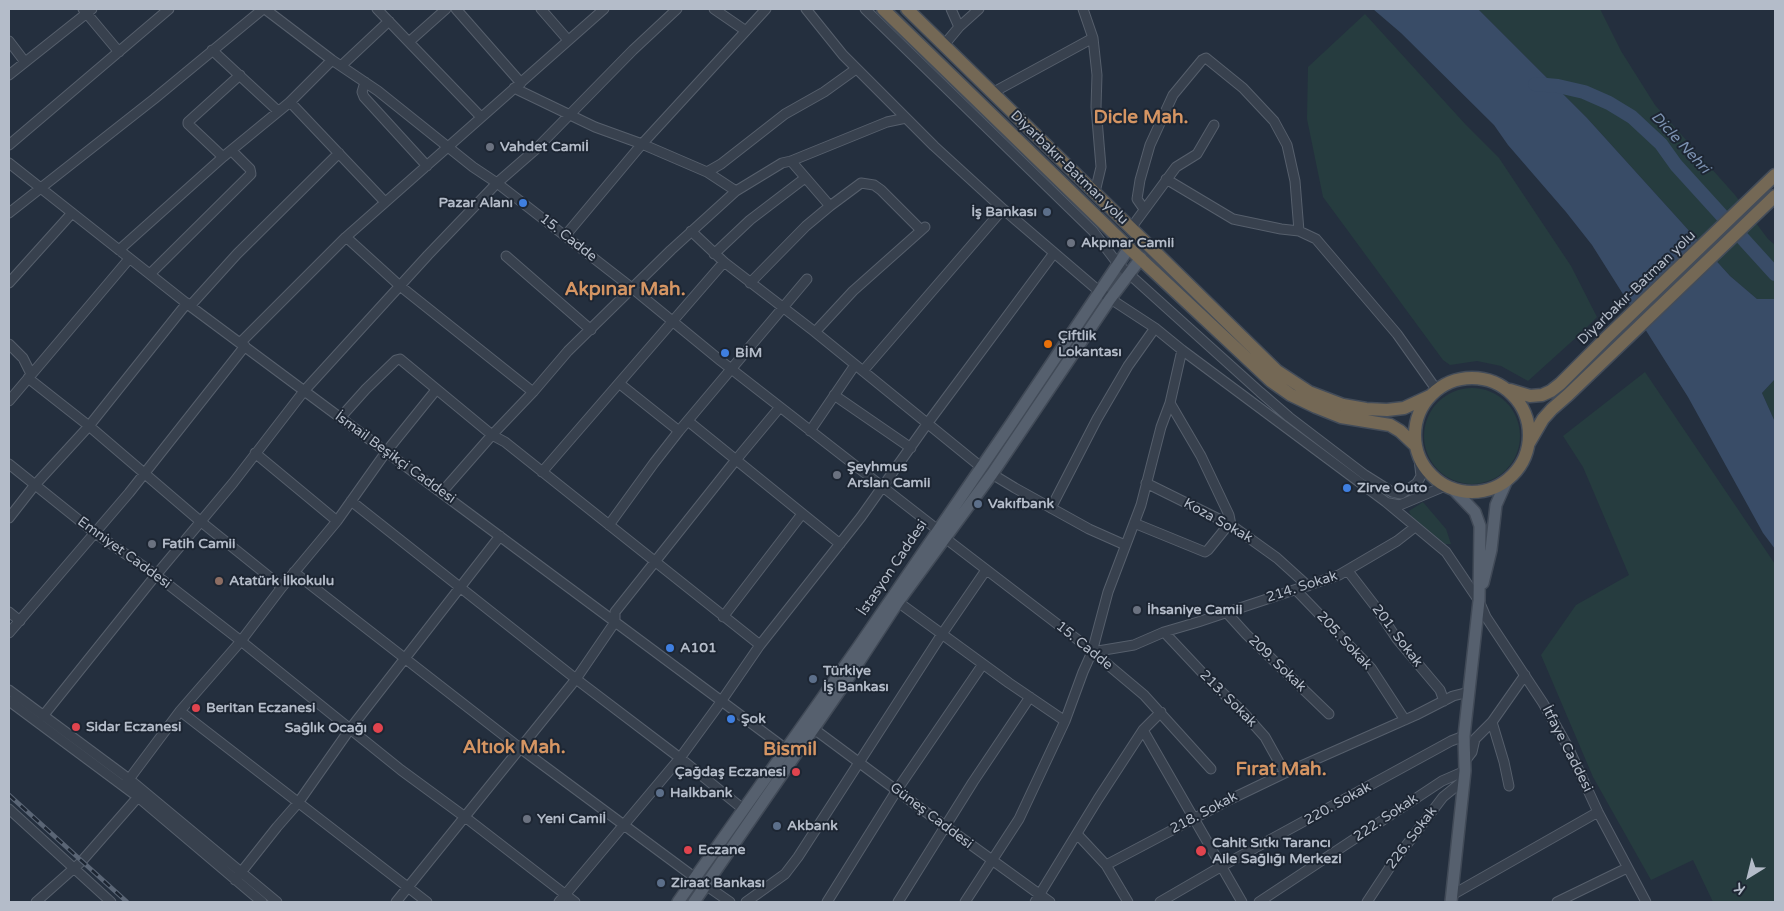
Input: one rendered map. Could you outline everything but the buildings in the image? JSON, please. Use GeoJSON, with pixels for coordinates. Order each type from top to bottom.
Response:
{"type":"FeatureCollection","features":[{"type":"Feature","properties":{"kind":"highway","name":"Diyarbakır-Batman yolu"},"geometry":{"type":"LineString","coordinates":[[883,9],[1129,248],[1271,381],[1291,395],[1341,417],[1390,426],[1400,431],[1418,452]]}},
{"type":"Feature","properties":{"kind":"highway","name":"Diyarbakır-Batman yolu"},"geometry":{"type":"LineString","coordinates":[[907,9],[1277,371],[1309,392],[1343,405],[1387,410],[1404,408],[1433,393]]}},
{"type":"Feature","properties":{"kind":"highway","name":"Diyarbakır-Batman yolu"},"geometry":{"type":"LineString","coordinates":[[1507,390],[1530,396],[1542,395],[1551,391],[1580,366],[1607,337],[1775,175]]}},
{"type":"Feature","properties":{"kind":"highway"},"geometry":{"type":"LineString","coordinates":[[1528,445],[1543,419],[1552,409],[1775,196]]}},
{"type":"Feature","properties":{"kind":"highway"},"geometry":{"type":"LineString","coordinates":[[1472,377],[1491,380],[1507,390],[1520,404],[1528,421],[1529,439],[1525,458],[1515,473],[1500,485],[1482,492],[1464,492],[1449,487],[1430,474],[1414,440],[1416,421],[1423,404],[1433,393],[1453,380],[1472,377]]}},
{"type":"Feature","properties":{"kind":"main road","name":"İstasyon Caddesi"},"geometry":{"type":"LineString","coordinates":[[694,902],[814,729],[898,602],[982,467],[1129,248]]}},
{"type":"Feature","properties":{"kind":"main road","name":"İstasyon Caddesi"},"geometry":{"type":"LineString","coordinates":[[678,902],[742,809],[941,534],[992,474],[1110,299],[1141,258]]}},
{"type":"Feature","properties":{"kind":"main road"},"geometry":{"type":"LineString","coordinates":[[1479,601],[1491,550],[1496,504],[1506,480]]}},
{"type":"Feature","properties":{"kind":"main road"},"geometry":{"type":"LineString","coordinates":[[1449,487],[1475,512],[1480,526],[1479,601],[1464,736],[1464,771],[1451,899]]}},
{"type":"Feature","properties":{"kind":"street"},"geometry":{"type":"LineString","coordinates":[[9,145],[169,9]]}},
{"type":"Feature","properties":{"kind":"street"},"geometry":{"type":"LineString","coordinates":[[9,213],[154,99],[264,9]]}},
{"type":"Feature","properties":{"kind":"street","name":"15. Cadde"},"geometry":{"type":"LineString","coordinates":[[264,9],[332,60],[365,82],[473,167],[497,183],[1092,652],[1144,695],[1211,769]]}},
{"type":"Feature","properties":{"kind":"street"},"geometry":{"type":"LineString","coordinates":[[378,9],[481,117]]}},
{"type":"Feature","properties":{"kind":"street"},"geometry":{"type":"LineString","coordinates":[[410,41],[446,9]]}},
{"type":"Feature","properties":{"kind":"street"},"geometry":{"type":"LineString","coordinates":[[456,9],[518,85],[568,115],[707,172],[736,191]]}},
{"type":"Feature","properties":{"kind":"street"},"geometry":{"type":"LineString","coordinates":[[540,9],[568,40]]}},
{"type":"Feature","properties":{"kind":"street"},"geometry":{"type":"LineString","coordinates":[[9,634],[145,473],[242,345],[346,237],[604,9]]}},
{"type":"Feature","properties":{"kind":"street"},"geometry":{"type":"LineString","coordinates":[[43,716],[200,521],[233,483],[304,392],[497,183],[536,149],[633,50],[677,9]]}},
{"type":"Feature","properties":{"kind":"street"},"geometry":{"type":"LineString","coordinates":[[714,9],[746,31]]}},
{"type":"Feature","properties":{"kind":"street"},"geometry":{"type":"LineString","coordinates":[[565,236],[642,144],[766,9]]}},
{"type":"Feature","properties":{"kind":"street","name":"İtfaye Caddesi"},"geometry":{"type":"LineString","coordinates":[[806,9],[856,69],[934,146],[1054,253],[1100,292],[1155,328],[1386,502],[1446,552],[1479,601],[1486,617],[1544,703],[1568,746],[1598,812],[1646,902]]}},
{"type":"Feature","properties":{"kind":"street"},"geometry":{"type":"LineString","coordinates":[[865,9],[1092,231],[1118,264],[1289,417],[1392,492],[1401,494],[1417,483],[1421,476],[1418,452]]}},
{"type":"Feature","properties":{"kind":"street"},"geometry":{"type":"LineString","coordinates":[[950,9],[959,26]]}},
{"type":"Feature","properties":{"kind":"street"},"geometry":{"type":"LineString","coordinates":[[944,45],[959,26],[979,9]]}},
{"type":"Feature","properties":{"kind":"street"},"geometry":{"type":"LineString","coordinates":[[1083,9],[1093,38],[1097,75],[1097,134],[1101,166],[1095,192]]}},
{"type":"Feature","properties":{"kind":"street"},"geometry":{"type":"LineString","coordinates":[[9,75],[87,10],[119,52]]}},
{"type":"Feature","properties":{"kind":"street"},"geometry":{"type":"LineString","coordinates":[[341,66],[389,21]]}},
{"type":"Feature","properties":{"kind":"street"},"geometry":{"type":"LineString","coordinates":[[992,93],[1093,38]]}},
{"type":"Feature","properties":{"kind":"street"},"geometry":{"type":"LineString","coordinates":[[9,41],[25,62]]}},
{"type":"Feature","properties":{"kind":"street"},"geometry":{"type":"LineString","coordinates":[[212,50],[278,111]]}},
{"type":"Feature","properties":{"kind":"street"},"geometry":{"type":"LineString","coordinates":[[1144,209],[1137,199],[1140,180],[1150,145],[1173,95],[1202,60],[1206,58],[1243,88],[1274,121],[1287,145],[1296,181],[1299,231]]}},
{"type":"Feature","properties":{"kind":"street"},"geometry":{"type":"LineString","coordinates":[[119,250],[223,157],[290,102],[332,60]]}},
{"type":"Feature","properties":{"kind":"street"},"geometry":{"type":"LineString","coordinates":[[707,172],[721,164],[785,114],[824,92],[856,69]]}},
{"type":"Feature","properties":{"kind":"street"},"geometry":{"type":"LineString","coordinates":[[223,157],[188,122],[240,75]]}},
{"type":"Feature","properties":{"kind":"street"},"geometry":{"type":"LineString","coordinates":[[365,82],[362,86],[364,97],[427,166]]}},
{"type":"Feature","properties":{"kind":"street"},"geometry":{"type":"LineString","coordinates":[[290,102],[385,202]]}},
{"type":"Feature","properties":{"kind":"street"},"geometry":{"type":"LineString","coordinates":[[442,492],[568,351],[736,191],[782,163],[792,161],[887,122],[906,118]]}},
{"type":"Feature","properties":{"kind":"street"},"geometry":{"type":"LineString","coordinates":[[1131,228],[1176,167],[1197,154],[1214,125]]}},
{"type":"Feature","properties":{"kind":"street"},"geometry":{"type":"LineString","coordinates":[[150,274],[251,174],[250,169],[232,151]]}},
{"type":"Feature","properties":{"kind":"street"},"geometry":{"type":"LineString","coordinates":[[9,518],[34,486],[89,426],[188,305],[339,153]]}},
{"type":"Feature","properties":{"kind":"street"},"geometry":{"type":"LineString","coordinates":[[792,161],[830,206]]}},
{"type":"Feature","properties":{"kind":"street","name":"İsmail Beşikçi Caddesi"},"geometry":{"type":"LineString","coordinates":[[9,163],[188,305],[786,749]]}},
{"type":"Feature","properties":{"kind":"street"},"geometry":{"type":"LineString","coordinates":[[714,254],[750,220],[805,178]]}},
{"type":"Feature","properties":{"kind":"street"},"geometry":{"type":"LineString","coordinates":[[1166,180],[1233,218],[1281,229],[1299,231],[1316,239],[1397,334],[1433,393]]}},
{"type":"Feature","properties":{"kind":"street"},"geometry":{"type":"LineString","coordinates":[[750,283],[806,226],[861,183],[868,183],[881,190],[923,228],[853,292],[815,332]]}},
{"type":"Feature","properties":{"kind":"street"},"geometry":{"type":"LineString","coordinates":[[863,371],[1003,209]]}},
{"type":"Feature","properties":{"kind":"street"},"geometry":{"type":"LineString","coordinates":[[9,283],[72,213]]}},
{"type":"Feature","properties":{"kind":"street"},"geometry":{"type":"LineString","coordinates":[[691,232],[714,254],[815,332],[982,467]]}},
{"type":"Feature","properties":{"kind":"street"},"geometry":{"type":"LineString","coordinates":[[346,237],[400,286],[533,392]]}},
{"type":"Feature","properties":{"kind":"street"},"geometry":{"type":"LineString","coordinates":[[562,898],[680,758],[760,645],[883,487],[927,424],[1054,253]]}},
{"type":"Feature","properties":{"kind":"street"},"geometry":{"type":"LineString","coordinates":[[506,256],[591,330]]}},
{"type":"Feature","properties":{"kind":"street"},"geometry":{"type":"LineString","coordinates":[[9,401],[129,259]]}},
{"type":"Feature","properties":{"kind":"street"},"geometry":{"type":"LineString","coordinates":[[542,472],[724,262]]}},
{"type":"Feature","properties":{"kind":"street"},"geometry":{"type":"LineString","coordinates":[[609,525],[654,462],[807,279]]}},
{"type":"Feature","properties":{"kind":"street"},"geometry":{"type":"LineString","coordinates":[[1051,508],[1096,419],[1128,366],[1155,328]]}},
{"type":"Feature","properties":{"kind":"street"},"geometry":{"type":"LineString","coordinates":[[9,344],[23,358],[29,376],[200,521],[282,587]]}},
{"type":"Feature","properties":{"kind":"street"},"geometry":{"type":"LineString","coordinates":[[965,902],[1019,819],[1065,721],[1092,652],[1108,592],[1141,505],[1170,404],[1182,350]]}},
{"type":"Feature","properties":{"kind":"street"},"geometry":{"type":"LineString","coordinates":[[340,418],[396,360],[400,359],[492,435],[505,442],[760,645]]}},
{"type":"Feature","properties":{"kind":"street"},"geometry":{"type":"LineString","coordinates":[[810,431],[855,365]]}},
{"type":"Feature","properties":{"kind":"street"},"geometry":{"type":"LineString","coordinates":[[620,384],[679,431]]}},
{"type":"Feature","properties":{"kind":"street"},"geometry":{"type":"LineString","coordinates":[[127,782],[180,711],[241,641],[294,572],[337,521],[386,452],[436,390]]}},
{"type":"Feature","properties":{"kind":"street"},"geometry":{"type":"LineString","coordinates":[[834,395],[911,448]]}},
{"type":"Feature","properties":{"kind":"street"},"geometry":{"type":"LineString","coordinates":[[1134,523],[1205,552],[1225,529],[1231,525],[1229,515],[1201,456],[1170,404]]}},
{"type":"Feature","properties":{"kind":"street"},"geometry":{"type":"LineString","coordinates":[[396,902],[576,679],[615,622],[615,612],[735,460],[780,407]]}},
{"type":"Feature","properties":{"kind":"street"},"geometry":{"type":"LineString","coordinates":[[688,422],[840,544]]}},
{"type":"Feature","properties":{"kind":"street"},"geometry":{"type":"LineString","coordinates":[[255,453],[337,521]]}},
{"type":"Feature","properties":{"kind":"street","name":"Emniyet Caddesi"},"geometry":{"type":"LineString","coordinates":[[9,464],[34,486],[95,533],[156,575],[241,641],[401,770],[466,817],[562,898],[575,902]]}},
{"type":"Feature","properties":{"kind":"street"},"geometry":{"type":"LineString","coordinates":[[992,474],[1089,529],[1125,545]]}},
{"type":"Feature","properties":{"kind":"street","name":"Koza Sokak"},"geometry":{"type":"LineString","coordinates":[[1146,483],[1231,525],[1277,558],[1308,586]]}},
{"type":"Feature","properties":{"kind":"street"},"geometry":{"type":"LineString","coordinates":[[1386,502],[1400,505],[1449,487]]}},
{"type":"Feature","properties":{"kind":"street"},"geometry":{"type":"LineString","coordinates":[[351,501],[459,588],[680,758],[742,809]]}},
{"type":"Feature","properties":{"kind":"street"},"geometry":{"type":"LineString","coordinates":[[723,617],[802,514]]}},
{"type":"Feature","properties":{"kind":"street","name":"214. Sokak"},"geometry":{"type":"LineString","coordinates":[[1092,652],[1134,645],[1164,632],[1348,572],[1397,541],[1415,527]]}},
{"type":"Feature","properties":{"kind":"street"},"geometry":{"type":"LineString","coordinates":[[235,880],[276,827],[298,803],[350,729],[500,536]]}},
{"type":"Feature","properties":{"kind":"street"},"geometry":{"type":"LineString","coordinates":[[746,902],[785,874],[812,836],[942,634],[986,570]]}},
{"type":"Feature","properties":{"kind":"street"},"geometry":{"type":"LineString","coordinates":[[294,572],[520,748],[730,902]]}},
{"type":"Feature","properties":{"kind":"street","name":"201. Sokak"},"geometry":{"type":"LineString","coordinates":[[1348,572],[1375,606],[1397,639],[1440,690],[1444,701]]}},
{"type":"Feature","properties":{"kind":"street","name":"205. Sokak"},"geometry":{"type":"LineString","coordinates":[[1296,590],[1371,668],[1406,720]]}},
{"type":"Feature","properties":{"kind":"street"},"geometry":{"type":"LineString","coordinates":[[898,602],[982,664],[1065,721]]}},
{"type":"Feature","properties":{"kind":"street"},"geometry":{"type":"LineString","coordinates":[[9,612],[20,620]]}},
{"type":"Feature","properties":{"kind":"street","name":"209. Sokak"},"geometry":{"type":"LineString","coordinates":[[1227,613],[1328,714]]}},
{"type":"Feature","properties":{"kind":"street","name":"213. Sokak"},"geometry":{"type":"LineString","coordinates":[[1164,632],[1265,737],[1285,773]]}},
{"type":"Feature","properties":{"kind":"street"},"geometry":{"type":"LineString","coordinates":[[827,902],[897,790],[982,664]]}},
{"type":"Feature","properties":{"kind":"street"},"geometry":{"type":"LineString","coordinates":[[1464,771],[1475,739],[1492,722],[1525,675]]}},
{"type":"Feature","properties":{"kind":"street"},"geometry":{"type":"LineString","coordinates":[[9,690],[277,902]]}},
{"type":"Feature","properties":{"kind":"street","name":"218. Sokak"},"geometry":{"type":"LineString","coordinates":[[1106,865],[1232,798],[1406,720],[1453,696],[1469,692]]}},
{"type":"Feature","properties":{"kind":"street"},"geometry":{"type":"LineString","coordinates":[[898,902],[973,782],[1030,697]]}},
{"type":"Feature","properties":{"kind":"street"},"geometry":{"type":"LineString","coordinates":[[9,701],[127,782],[138,797],[262,902]]}},
{"type":"Feature","properties":{"kind":"street"},"geometry":{"type":"LineString","coordinates":[[180,711],[427,902]]}},
{"type":"Feature","properties":{"kind":"street"},"geometry":{"type":"LineString","coordinates":[[1038,898],[1143,730],[1161,712]]}},
{"type":"Feature","properties":{"kind":"street"},"geometry":{"type":"LineString","coordinates":[[1492,722],[1509,786]]}},
{"type":"Feature","properties":{"kind":"street","name":"Güneş Caddesi"},"geometry":{"type":"LineString","coordinates":[[814,729],[992,861],[1038,898],[1050,902]]}},
{"type":"Feature","properties":{"kind":"street"},"geometry":{"type":"LineString","coordinates":[[1143,730],[1242,902]]}},
{"type":"Feature","properties":{"kind":"street","name":"220. Sokak"},"geometry":{"type":"LineString","coordinates":[[1160,902],[1443,745],[1464,736]]}},
{"type":"Feature","properties":{"kind":"street","name":"222. Sokak"},"geometry":{"type":"LineString","coordinates":[[1259,902],[1442,781],[1464,771]]}},
{"type":"Feature","properties":{"kind":"street","name":"226. Sokak"},"geometry":{"type":"LineString","coordinates":[[1367,902],[1392,864],[1464,771]]}},
{"type":"Feature","properties":{"kind":"street"},"geometry":{"type":"LineString","coordinates":[[43,900],[72,868],[81,862],[138,797]]}},
{"type":"Feature","properties":{"kind":"street"},"geometry":{"type":"LineString","coordinates":[[9,809],[111,902]]}},
{"type":"Feature","properties":{"kind":"street"},"geometry":{"type":"LineString","coordinates":[[1451,899],[1598,812]]}},
{"type":"Feature","properties":{"kind":"street"},"geometry":{"type":"LineString","coordinates":[[1077,834],[1106,865],[1128,902]]}},
{"type":"Feature","properties":{"kind":"street"},"geometry":{"type":"LineString","coordinates":[[1557,902],[1628,868]]}},
{"type":"Feature","properties":{"kind":"green space"},"geometry":{"type":"Polygon","coordinates":[[[1478,9],[1600,9],[1621,51],[1655,105],[1735,195],[1768,239],[1775,245],[1775,299],[1757,299],[1730,276],[1587,118],[1478,9]]]}},
{"type":"Feature","properties":{"kind":"green space"},"geometry":{"type":"Polygon","coordinates":[[[1365,14],[1466,125],[1499,158],[1571,266],[1597,317],[1528,381],[1501,366],[1477,361],[1450,365],[1443,360],[1323,197],[1307,119],[1308,67],[1365,14]]]}},
{"type":"Feature","properties":{"kind":"green space"},"geometry":{"type":"Polygon","coordinates":[[[1645,372],[1775,564],[1775,902],[1713,902],[1693,860],[1651,880],[1593,777],[1541,655],[1576,605],[1629,575],[1583,467],[1563,436],[1645,372]]]}},
{"type":"Feature","properties":{"kind":"green space"},"geometry":{"type":"Polygon","coordinates":[[[1775,379],[1775,422],[1762,393],[1775,379]]]}},
{"type":"Feature","properties":{"kind":"green space"},"geometry":{"type":"Polygon","coordinates":[[[1472,388],[1490,392],[1506,402],[1516,418],[1520,436],[1516,454],[1506,470],[1490,480],[1472,484],[1454,480],[1438,470],[1428,454],[1424,436],[1428,418],[1438,402],[1454,392],[1472,388]]]}},
{"type":"Feature","properties":{"kind":"green space"},"geometry":{"type":"Polygon","coordinates":[[[1423,502],[1446,529],[1451,544],[1445,544],[1411,516],[1409,511],[1423,502]]]}},
{"type":"Feature","properties":{"kind":"water"},"geometry":{"type":"Polygon","coordinates":[[[1373,9],[1478,9],[1587,118],[1730,276],[1757,299],[1775,299],[1775,379],[1762,393],[1775,422],[1775,549],[1763,533],[1688,397],[1592,245],[1508,145],[1494,125],[1401,33],[1373,9]]]}},
{"type":"Feature","properties":{"kind":"waterway","name":"Dicle Nehri"},"geometry":{"type":"LineString","coordinates":[[1535,84],[1558,86],[1584,92],[1609,103],[1632,117],[1661,144],[1676,165],[1775,274]]}},
{"type":"Feature","properties":{"kind":"railway"},"geometry":{"type":"LineString","coordinates":[[9,795],[127,902]]}},
{"type":"Feature","properties":{"kind":"place","name":"Vahdet Camiİ"},"geometry":{"type":"Point","coordinates":[490,147]}},
{"type":"Feature","properties":{"kind":"place","name":"Pazar Alanı"},"geometry":{"type":"Point","coordinates":[523,203]}},
{"type":"Feature","properties":{"kind":"place","name":"İş Bankası"},"geometry":{"type":"Point","coordinates":[1047,212]}},
{"type":"Feature","properties":{"kind":"place","name":"Akpınar Camii"},"geometry":{"type":"Point","coordinates":[1071,243]}},
{"type":"Feature","properties":{"kind":"place","name":"Çiftlik Lokantası"},"geometry":{"type":"Point","coordinates":[1048,344]}},
{"type":"Feature","properties":{"kind":"place","name":"BİM"},"geometry":{"type":"Point","coordinates":[725,353]}},
{"type":"Feature","properties":{"kind":"place","name":"Şeyhmus Arslan Camii"},"geometry":{"type":"Point","coordinates":[837,475]}},
{"type":"Feature","properties":{"kind":"place","name":"Zirve Outo"},"geometry":{"type":"Point","coordinates":[1347,488]}},
{"type":"Feature","properties":{"kind":"place","name":"Vakıfbank"},"geometry":{"type":"Point","coordinates":[978,504]}},
{"type":"Feature","properties":{"kind":"place","name":"Fatih Camii"},"geometry":{"type":"Point","coordinates":[152,544]}},
{"type":"Feature","properties":{"kind":"place","name":"Atatürk İlkokulu"},"geometry":{"type":"Point","coordinates":[219,581]}},
{"type":"Feature","properties":{"kind":"place","name":"İhsaniye Camii"},"geometry":{"type":"Point","coordinates":[1137,610]}},
{"type":"Feature","properties":{"kind":"place","name":"A101"},"geometry":{"type":"Point","coordinates":[670,648]}},
{"type":"Feature","properties":{"kind":"place","name":"Türkiye İş Bankası"},"geometry":{"type":"Point","coordinates":[813,679]}},
{"type":"Feature","properties":{"kind":"place","name":"Beritan Eczanesi"},"geometry":{"type":"Point","coordinates":[196,708]}},
{"type":"Feature","properties":{"kind":"place","name":"Şok"},"geometry":{"type":"Point","coordinates":[731,719]}},
{"type":"Feature","properties":{"kind":"place","name":"Sidar Eczanesi"},"geometry":{"type":"Point","coordinates":[76,727]}},
{"type":"Feature","properties":{"kind":"place","name":"Sağlık Ocağı"},"geometry":{"type":"Point","coordinates":[378,728]}},
{"type":"Feature","properties":{"kind":"place","name":"Çağdaş Eczanesi"},"geometry":{"type":"Point","coordinates":[796,772]}},
{"type":"Feature","properties":{"kind":"place","name":"Halkbank"},"geometry":{"type":"Point","coordinates":[660,793]}},
{"type":"Feature","properties":{"kind":"place","name":"Yeni Camiİ"},"geometry":{"type":"Point","coordinates":[527,819]}},
{"type":"Feature","properties":{"kind":"place","name":"Akbank"},"geometry":{"type":"Point","coordinates":[777,826]}},
{"type":"Feature","properties":{"kind":"place","name":"Eczane"},"geometry":{"type":"Point","coordinates":[688,850]}},
{"type":"Feature","properties":{"kind":"place","name":"Cahit Sıtkı Tarancı Aile Sağlığı Merkezi"},"geometry":{"type":"Point","coordinates":[1201,851]}},
{"type":"Feature","properties":{"kind":"place","name":"Ziraat Bankası"},"geometry":{"type":"Point","coordinates":[661,883]}},
{"type":"Feature","properties":{"kind":"district","name":"Dicle Mah."},"geometry":{"type":"Point","coordinates":[1141,118]}},
{"type":"Feature","properties":{"kind":"district","name":"Akpınar Mah."},"geometry":{"type":"Point","coordinates":[625,290]}},
{"type":"Feature","properties":{"kind":"district","name":"Altıok Mah."},"geometry":{"type":"Point","coordinates":[514,748]}},
{"type":"Feature","properties":{"kind":"district","name":"Bismil"},"geometry":{"type":"Point","coordinates":[790,750]}},
{"type":"Feature","properties":{"kind":"district","name":"Fırat Mah."},"geometry":{"type":"Point","coordinates":[1281,770]}}]}
